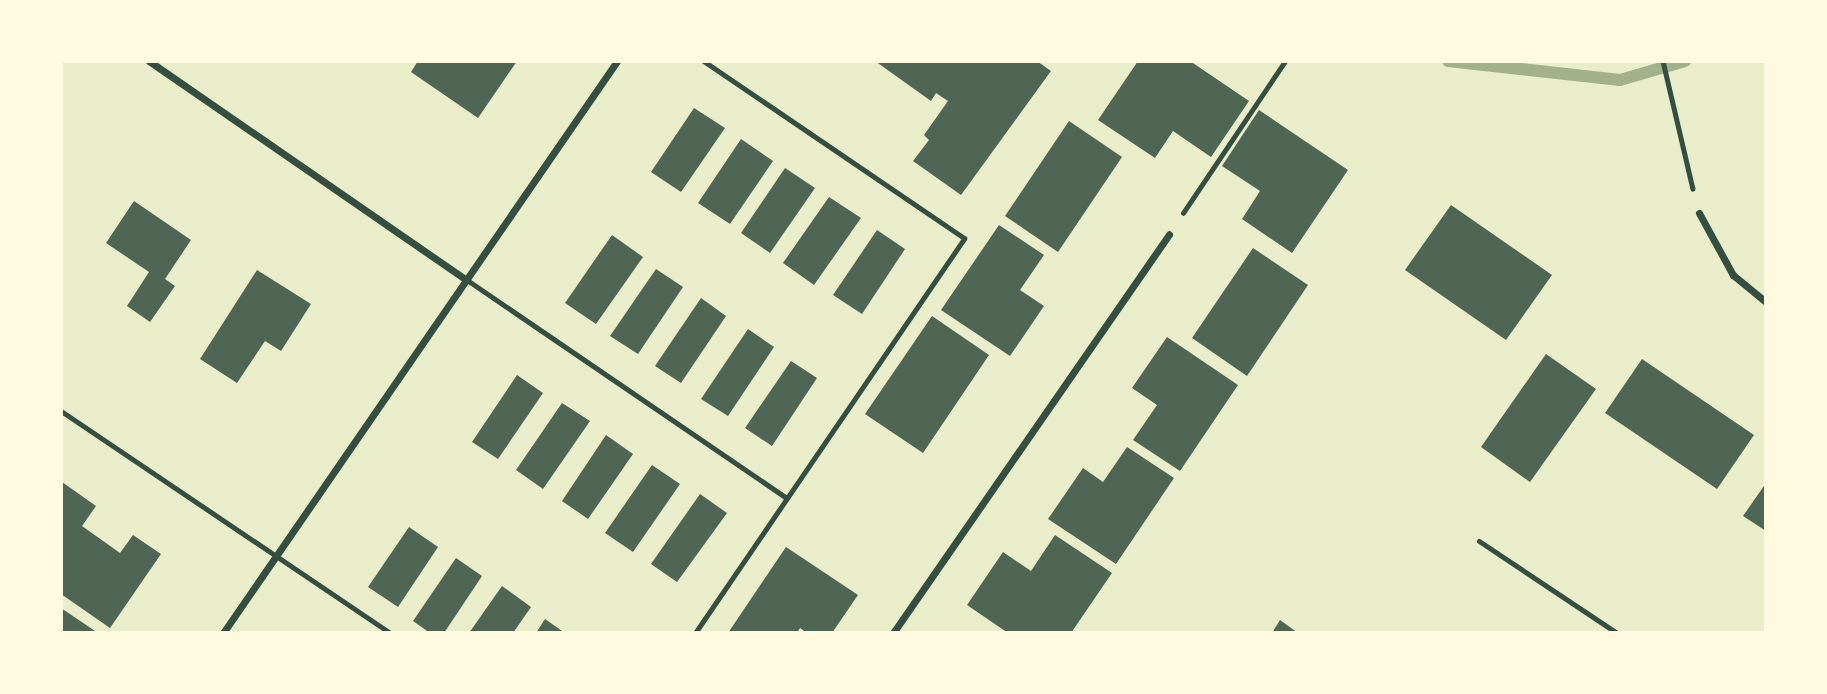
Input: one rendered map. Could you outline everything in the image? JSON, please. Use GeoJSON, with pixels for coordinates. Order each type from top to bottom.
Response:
{"type":"FeatureCollection","features":[{"type":"Feature","properties":{"kind":"street"},"geometry":{"type":"LineString","coordinates":[[149,61],[467,280]]}},
{"type":"Feature","properties":{"kind":"street"},"geometry":{"type":"LineString","coordinates":[[223,633],[617,61]]}},
{"type":"Feature","properties":{"kind":"street"},"geometry":{"type":"LineString","coordinates":[[1699,213],[1733,275],[1766,302]]}},
{"type":"Feature","properties":{"kind":"street"},"geometry":{"type":"LineString","coordinates":[[893,633],[1169,234]]}},
{"type":"Feature","properties":{"kind":"lane"},"geometry":{"type":"LineString","coordinates":[[695,633],[964,238],[704,61]]}},
{"type":"Feature","properties":{"kind":"lane"},"geometry":{"type":"LineString","coordinates":[[467,280],[787,498]]}},
{"type":"Feature","properties":{"kind":"lane"},"geometry":{"type":"LineString","coordinates":[[61,411],[390,633]]}},
{"type":"Feature","properties":{"kind":"lane"},"geometry":{"type":"LineString","coordinates":[[1479,541],[1617,633]]}},
{"type":"Feature","properties":{"kind":"path"},"geometry":{"type":"LineString","coordinates":[[1169,234],[1285,61]]}},
{"type":"Feature","properties":{"kind":"path"},"geometry":{"type":"LineString","coordinates":[[1663,61],[1699,213]]}},
{"type":"Feature","properties":{"kind":"building"},"geometry":{"type":"Polygon","coordinates":[[[418,61],[517,61],[478,118],[411,72],[418,61]]]}},
{"type":"Feature","properties":{"kind":"building"},"geometry":{"type":"Polygon","coordinates":[[[875,61],[1037,61],[1051,71],[961,195],[913,161],[929,140],[924,135],[948,101],[936,93],[931,101],[875,61]]]}},
{"type":"Feature","properties":{"kind":"building"},"geometry":{"type":"Polygon","coordinates":[[[1138,61],[1190,61],[1249,101],[1211,157],[1173,131],[1155,158],[1098,120],[1138,61]]]}},
{"type":"Feature","properties":{"kind":"building"},"geometry":{"type":"Polygon","coordinates":[[[694,108],[725,128],[681,192],[651,172],[694,108]]]}},
{"type":"Feature","properties":{"kind":"building"},"geometry":{"type":"Polygon","coordinates":[[[1259,110],[1348,170],[1292,253],[1242,219],[1260,191],[1222,166],[1259,110]]]}},
{"type":"Feature","properties":{"kind":"building"},"geometry":{"type":"Polygon","coordinates":[[[1069,121],[1122,157],[1058,252],[1005,216],[1069,121]]]}},
{"type":"Feature","properties":{"kind":"building"},"geometry":{"type":"Polygon","coordinates":[[[741,139],[773,161],[730,224],[698,203],[741,139]]]}},
{"type":"Feature","properties":{"kind":"building"},"geometry":{"type":"Polygon","coordinates":[[[785,168],[815,188],[770,253],[741,233],[785,168]]]}},
{"type":"Feature","properties":{"kind":"building"},"geometry":{"type":"Polygon","coordinates":[[[829,197],[861,218],[814,285],[783,263],[829,197]]]}},
{"type":"Feature","properties":{"kind":"building"},"geometry":{"type":"Polygon","coordinates":[[[134,201],[191,240],[165,279],[175,286],[150,322],[127,306],[149,272],[106,243],[134,201]]]}},
{"type":"Feature","properties":{"kind":"building"},"geometry":{"type":"Polygon","coordinates":[[[1451,205],[1552,275],[1506,340],[1405,270],[1451,205]]]}},
{"type":"Feature","properties":{"kind":"building"},"geometry":{"type":"Polygon","coordinates":[[[999,225],[1044,255],[1020,290],[1044,306],[1010,356],[941,310],[999,225]]]}},
{"type":"Feature","properties":{"kind":"building"},"geometry":{"type":"Polygon","coordinates":[[[877,230],[905,249],[862,314],[833,295],[877,230]]]}},
{"type":"Feature","properties":{"kind":"building"},"geometry":{"type":"Polygon","coordinates":[[[612,235],[643,257],[596,324],[565,303],[612,235]]]}},
{"type":"Feature","properties":{"kind":"building"},"geometry":{"type":"Polygon","coordinates":[[[1253,248],[1308,285],[1247,376],[1192,338],[1253,248]]]}},
{"type":"Feature","properties":{"kind":"building"},"geometry":{"type":"Polygon","coordinates":[[[656,269],[683,287],[638,354],[610,336],[656,269]]]}},
{"type":"Feature","properties":{"kind":"building"},"geometry":{"type":"Polygon","coordinates":[[[257,270],[311,304],[281,351],[265,341],[237,383],[200,359],[257,270]]]}},
{"type":"Feature","properties":{"kind":"building"},"geometry":{"type":"Polygon","coordinates":[[[701,298],[726,316],[681,383],[655,366],[701,298]]]}},
{"type":"Feature","properties":{"kind":"building"},"geometry":{"type":"Polygon","coordinates":[[[932,316],[989,355],[923,453],[865,414],[932,316]]]}},
{"type":"Feature","properties":{"kind":"building"},"geometry":{"type":"Polygon","coordinates":[[[748,329],[774,347],[728,416],[701,399],[748,329]]]}},
{"type":"Feature","properties":{"kind":"building"},"geometry":{"type":"Polygon","coordinates":[[[1167,337],[1238,385],[1180,471],[1133,440],[1157,405],[1132,388],[1167,337]]]}},
{"type":"Feature","properties":{"kind":"building"},"geometry":{"type":"Polygon","coordinates":[[[1546,354],[1596,389],[1530,482],[1481,447],[1546,354]]]}},
{"type":"Feature","properties":{"kind":"building"},"geometry":{"type":"Polygon","coordinates":[[[1642,359],[1754,435],[1717,489],[1605,413],[1642,359]]]}},
{"type":"Feature","properties":{"kind":"building"},"geometry":{"type":"Polygon","coordinates":[[[791,361],[817,378],[772,446],[745,428],[791,361]]]}},
{"type":"Feature","properties":{"kind":"building"},"geometry":{"type":"Polygon","coordinates":[[[517,375],[543,393],[498,459],[472,442],[517,375]]]}},
{"type":"Feature","properties":{"kind":"building"},"geometry":{"type":"Polygon","coordinates":[[[562,403],[590,421],[543,489],[516,470],[562,403]]]}},
{"type":"Feature","properties":{"kind":"building"},"geometry":{"type":"Polygon","coordinates":[[[606,435],[633,454],[588,519],[562,501],[606,435]]]}},
{"type":"Feature","properties":{"kind":"building"},"geometry":{"type":"Polygon","coordinates":[[[1127,447],[1174,478],[1116,564],[1048,519],[1083,468],[1103,482],[1127,447]]]}},
{"type":"Feature","properties":{"kind":"building"},"geometry":{"type":"Polygon","coordinates":[[[652,465],[680,484],[633,552],[605,533],[652,465]]]}},
{"type":"Feature","properties":{"kind":"building"},"geometry":{"type":"Polygon","coordinates":[[[62,482],[96,506],[82,526],[120,553],[133,535],[161,554],[110,628],[61,594],[62,482]]]}},
{"type":"Feature","properties":{"kind":"building"},"geometry":{"type":"Polygon","coordinates":[[[1766,483],[1766,531],[1743,516],[1766,483]]]}},
{"type":"Feature","properties":{"kind":"building"},"geometry":{"type":"Polygon","coordinates":[[[700,494],[727,513],[677,582],[651,564],[700,494]]]}},
{"type":"Feature","properties":{"kind":"building"},"geometry":{"type":"Polygon","coordinates":[[[409,527],[438,547],[398,607],[368,587],[409,527]]]}},
{"type":"Feature","properties":{"kind":"building"},"geometry":{"type":"Polygon","coordinates":[[[1055,535],[1112,573],[1071,633],[1008,633],[967,605],[1003,552],[1031,571],[1055,535]]]}},
{"type":"Feature","properties":{"kind":"building"},"geometry":{"type":"Polygon","coordinates":[[[786,547],[858,595],[832,633],[807,633],[800,628],[797,633],[728,633],[786,547]]]}},
{"type":"Feature","properties":{"kind":"building"},"geometry":{"type":"Polygon","coordinates":[[[456,558],[482,576],[444,633],[430,633],[413,621],[456,558]]]}},
{"type":"Feature","properties":{"kind":"building"},"geometry":{"type":"Polygon","coordinates":[[[502,586],[531,607],[513,633],[469,633],[502,586]]]}},
{"type":"Feature","properties":{"kind":"building"},"geometry":{"type":"Polygon","coordinates":[[[61,608],[98,633],[61,633],[61,608]]]}},
{"type":"Feature","properties":{"kind":"building"},"geometry":{"type":"Polygon","coordinates":[[[545,619],[565,633],[536,633],[545,619]]]}},
{"type":"Feature","properties":{"kind":"building"},"geometry":{"type":"Polygon","coordinates":[[[1280,620],[1298,633],[1272,633],[1280,620]]]}},
{"type":"Feature","properties":{"kind":"waterway"},"geometry":{"type":"LineString","coordinates":[[1448,61],[1620,80],[1685,61]]}}]}
